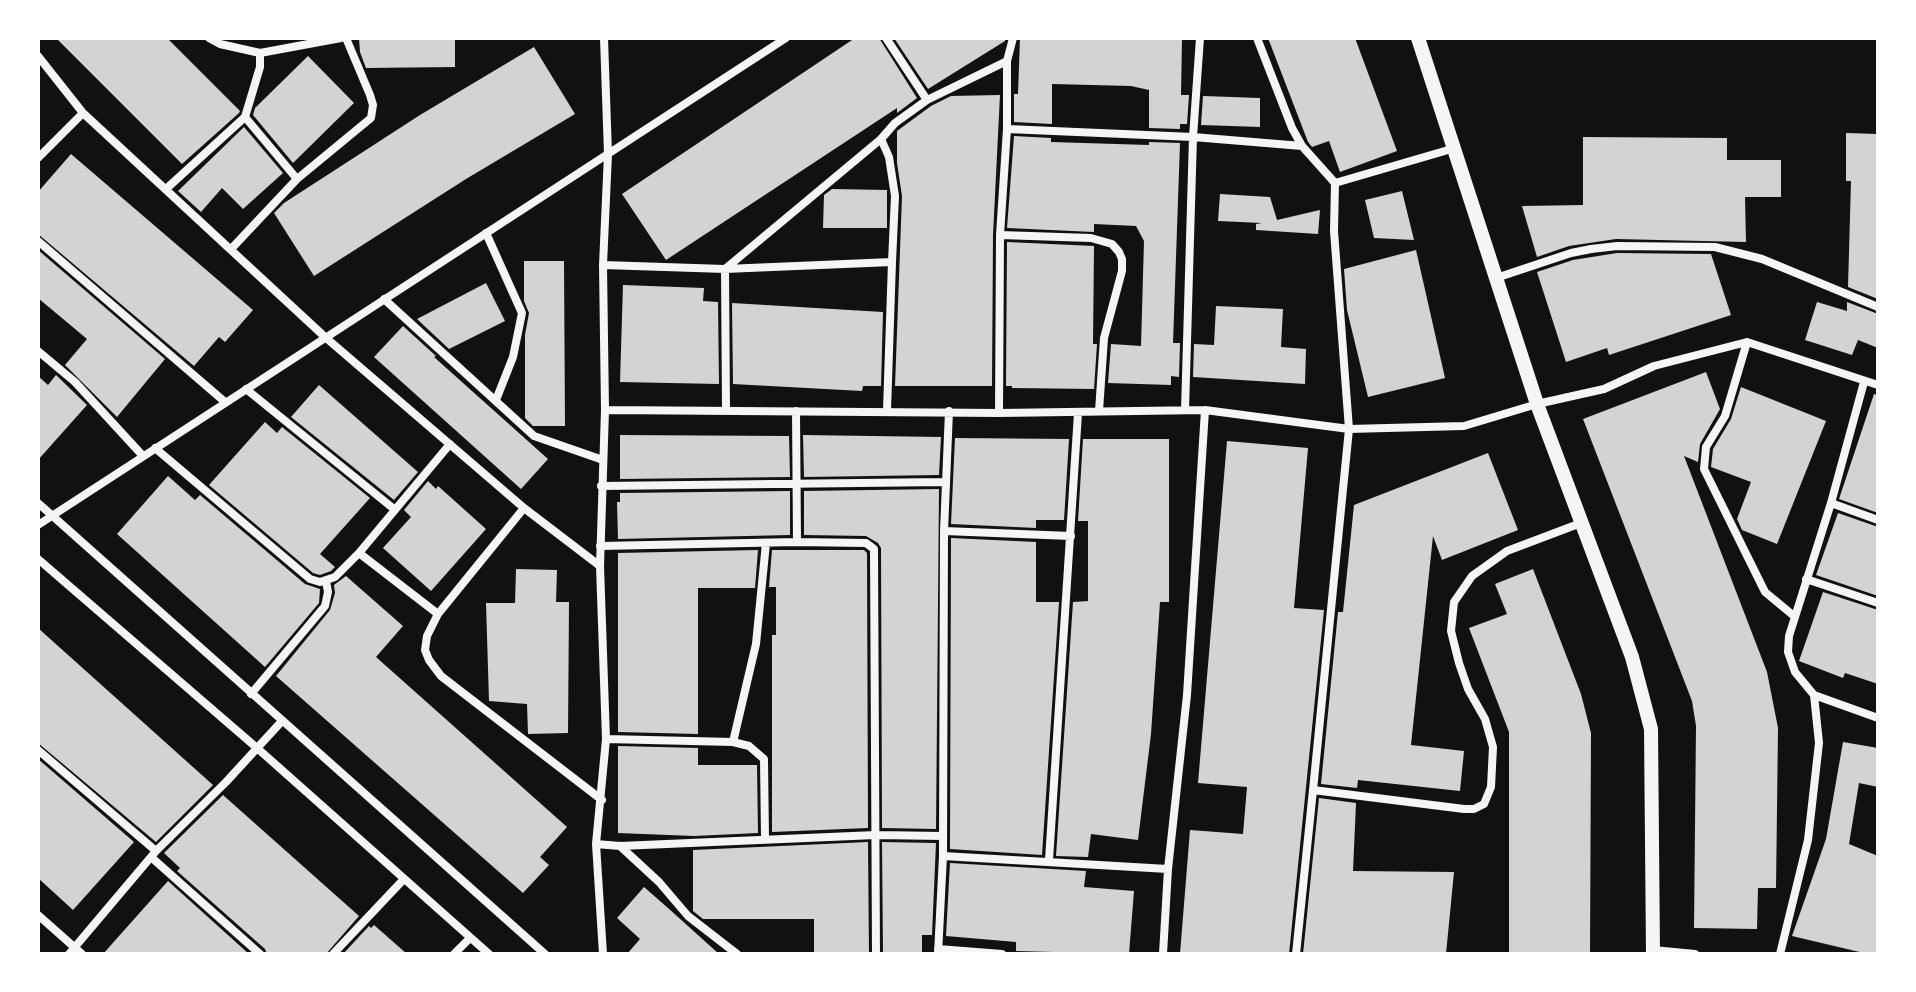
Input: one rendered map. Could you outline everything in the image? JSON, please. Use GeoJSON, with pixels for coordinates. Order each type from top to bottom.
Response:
{"type":"FeatureCollection","features":[{"type":"Feature","properties":{"kind":"street"},"geometry":{"type":"LineString","coordinates":[[209,38],[220,44],[260,53],[343,38],[373,105],[371,118],[297,179],[232,248]]}},
{"type":"Feature","properties":{"kind":"street"},"geometry":{"type":"LineString","coordinates":[[603,954],[596,844],[606,739],[600,566],[605,410],[603,265],[608,154],[604,38]]}},
{"type":"Feature","properties":{"kind":"street"},"geometry":{"type":"LineString","coordinates":[[38,525],[786,38]]}},
{"type":"Feature","properties":{"kind":"street"},"geometry":{"type":"LineString","coordinates":[[886,38],[927,100]]}},
{"type":"Feature","properties":{"kind":"street"},"geometry":{"type":"LineString","coordinates":[[999,413],[1000,235],[1007,129],[1007,61],[1013,38]]}},
{"type":"Feature","properties":{"kind":"street"},"geometry":{"type":"LineString","coordinates":[[1185,410],[1193,137],[1200,38]]}},
{"type":"Feature","properties":{"kind":"street"},"geometry":{"type":"LineString","coordinates":[[1257,38],[1292,128],[1302,146],[1335,183],[1334,231],[1349,429],[1296,954]]}},
{"type":"Feature","properties":{"kind":"street"},"geometry":{"type":"LineString","coordinates":[[1418,38],[1537,404],[1632,657],[1651,729],[1653,952],[1695,954]]}},
{"type":"Feature","properties":{"kind":"street"},"geometry":{"type":"LineString","coordinates":[[166,189],[245,117],[260,67],[260,53]]}},
{"type":"Feature","properties":{"kind":"street"},"geometry":{"type":"LineString","coordinates":[[38,56],[43,68],[83,113],[325,337],[524,508],[600,566]]}},
{"type":"Feature","properties":{"kind":"street"},"geometry":{"type":"LineString","coordinates":[[725,269],[881,139],[895,123],[927,100],[1007,61]]}},
{"type":"Feature","properties":{"kind":"street"},"geometry":{"type":"LineString","coordinates":[[38,158],[83,113]]}},
{"type":"Feature","properties":{"kind":"street"},"geometry":{"type":"LineString","coordinates":[[245,117],[297,179]]}},
{"type":"Feature","properties":{"kind":"street"},"geometry":{"type":"LineString","coordinates":[[1007,129],[1193,137],[1302,146]]}},
{"type":"Feature","properties":{"kind":"street"},"geometry":{"type":"LineString","coordinates":[[881,139],[889,157],[895,196],[887,410]]}},
{"type":"Feature","properties":{"kind":"street"},"geometry":{"type":"LineString","coordinates":[[1335,183],[1455,148]]}},
{"type":"Feature","properties":{"kind":"street"},"geometry":{"type":"LineString","coordinates":[[486,233],[522,313],[513,357],[496,400]]}},
{"type":"Feature","properties":{"kind":"street"},"geometry":{"type":"LineString","coordinates":[[1000,235],[1091,238],[1112,244],[1119,252],[1122,271],[1104,338],[1099,411]]}},
{"type":"Feature","properties":{"kind":"street"},"geometry":{"type":"LineString","coordinates":[[38,241],[225,402]]}},
{"type":"Feature","properties":{"kind":"street"},"geometry":{"type":"LineString","coordinates":[[1496,278],[1591,249],[1715,247],[1762,259],[1878,307]]}},
{"type":"Feature","properties":{"kind":"street"},"geometry":{"type":"LineString","coordinates":[[603,265],[725,269],[892,262]]}},
{"type":"Feature","properties":{"kind":"street"},"geometry":{"type":"LineString","coordinates":[[725,269],[726,410]]}},
{"type":"Feature","properties":{"kind":"street"},"geometry":{"type":"LineString","coordinates":[[384,299],[534,436],[603,460]]}},
{"type":"Feature","properties":{"kind":"street"},"geometry":{"type":"LineString","coordinates":[[605,410],[999,413],[1205,410],[1349,429],[1464,426],[1537,404],[1604,389],[1654,366],[1747,342],[1878,385]]}},
{"type":"Feature","properties":{"kind":"street"},"geometry":{"type":"LineString","coordinates":[[1747,342],[1725,416],[1706,447],[1704,469],[1765,592],[1794,616]]}},
{"type":"Feature","properties":{"kind":"street"},"geometry":{"type":"LineString","coordinates":[[38,351],[75,382],[143,456]]}},
{"type":"Feature","properties":{"kind":"street"},"geometry":{"type":"LineString","coordinates":[[1864,382],[1831,503],[1794,616],[1788,652],[1795,672],[1814,695],[1878,718]]}},
{"type":"Feature","properties":{"kind":"street"},"geometry":{"type":"LineString","coordinates":[[246,389],[394,509]]}},
{"type":"Feature","properties":{"kind":"street"},"geometry":{"type":"LineString","coordinates":[[1163,954],[1168,869],[1187,695],[1205,410]]}},
{"type":"Feature","properties":{"kind":"street"},"geometry":{"type":"LineString","coordinates":[[796,411],[797,542]]}},
{"type":"Feature","properties":{"kind":"street"},"geometry":{"type":"LineString","coordinates":[[949,411],[944,531],[943,856],[938,951],[1002,954]]}},
{"type":"Feature","properties":{"kind":"street"},"geometry":{"type":"LineString","coordinates":[[1049,860],[1078,413]]}},
{"type":"Feature","properties":{"kind":"street"},"geometry":{"type":"LineString","coordinates":[[155,448],[310,579],[326,581],[335,577],[359,553],[450,444]]}},
{"type":"Feature","properties":{"kind":"street"},"geometry":{"type":"LineString","coordinates":[[601,486],[945,482]]}},
{"type":"Feature","properties":{"kind":"street"},"geometry":{"type":"LineString","coordinates":[[38,503],[545,954]]}},
{"type":"Feature","properties":{"kind":"street"},"geometry":{"type":"LineString","coordinates":[[1831,503],[1878,520]]}},
{"type":"Feature","properties":{"kind":"street"},"geometry":{"type":"LineString","coordinates":[[524,508],[438,614],[425,650],[433,668],[602,800]]}},
{"type":"Feature","properties":{"kind":"street"},"geometry":{"type":"LineString","coordinates":[[1313,790],[1464,809],[1474,809],[1484,804],[1491,787],[1493,747],[1485,719],[1468,689],[1459,663],[1451,631],[1454,602],[1472,576],[1507,551],[1581,523]]}},
{"type":"Feature","properties":{"kind":"street"},"geometry":{"type":"LineString","coordinates":[[944,531],[1071,536]]}},
{"type":"Feature","properties":{"kind":"street"},"geometry":{"type":"LineString","coordinates":[[600,546],[797,542],[866,543],[874,549],[876,954]]}},
{"type":"Feature","properties":{"kind":"street"},"geometry":{"type":"LineString","coordinates":[[733,742],[756,644],[766,543]]}},
{"type":"Feature","properties":{"kind":"street"},"geometry":{"type":"LineString","coordinates":[[359,553],[438,614]]}},
{"type":"Feature","properties":{"kind":"street"},"geometry":{"type":"LineString","coordinates":[[38,559],[489,954]]}},
{"type":"Feature","properties":{"kind":"street"},"geometry":{"type":"LineString","coordinates":[[1806,579],[1878,603]]}},
{"type":"Feature","properties":{"kind":"street"},"geometry":{"type":"LineString","coordinates":[[251,694],[325,606],[328,592],[326,581]]}},
{"type":"Feature","properties":{"kind":"street"},"geometry":{"type":"LineString","coordinates":[[1780,954],[1810,828],[1819,743],[1814,695]]}},
{"type":"Feature","properties":{"kind":"street"},"geometry":{"type":"LineString","coordinates":[[72,951],[153,854],[282,721]]}},
{"type":"Feature","properties":{"kind":"street"},"geometry":{"type":"LineString","coordinates":[[606,739],[733,742],[749,746],[764,759],[765,839]]}},
{"type":"Feature","properties":{"kind":"street"},"geometry":{"type":"LineString","coordinates":[[38,750],[260,954]]}},
{"type":"Feature","properties":{"kind":"street"},"geometry":{"type":"LineString","coordinates":[[596,844],[620,846],[876,835],[943,836]]}},
{"type":"Feature","properties":{"kind":"street"},"geometry":{"type":"LineString","coordinates":[[620,846],[659,882],[688,916],[737,954]]}},
{"type":"Feature","properties":{"kind":"street"},"geometry":{"type":"LineString","coordinates":[[943,856],[1168,869]]}},
{"type":"Feature","properties":{"kind":"street"},"geometry":{"type":"LineString","coordinates":[[333,954],[404,879]]}},
{"type":"Feature","properties":{"kind":"street"},"geometry":{"type":"LineString","coordinates":[[38,915],[72,951],[82,954]]}},
{"type":"Feature","properties":{"kind":"street"},"geometry":{"type":"LineString","coordinates":[[454,954],[470,938]]}},
{"type":"Feature","properties":{"kind":"building"},"geometry":{"type":"Polygon","coordinates":[[[56,38],[167,38],[240,111],[182,164],[56,38]]]}},
{"type":"Feature","properties":{"kind":"building"},"geometry":{"type":"Polygon","coordinates":[[[359,38],[455,38],[455,67],[366,68],[359,38]]]}},
{"type":"Feature","properties":{"kind":"building"},"geometry":{"type":"Polygon","coordinates":[[[855,38],[879,38],[917,98],[897,113],[897,108],[666,260],[622,194],[855,38]]]}},
{"type":"Feature","properties":{"kind":"building"},"geometry":{"type":"Polygon","coordinates":[[[894,38],[1006,38],[928,89],[894,38]]]}},
{"type":"Feature","properties":{"kind":"building"},"geometry":{"type":"Polygon","coordinates":[[[1020,38],[1182,38],[1181,95],[1189,95],[1187,124],[1180,124],[1180,129],[1149,128],[1149,90],[1131,86],[1052,84],[1052,124],[1014,122],[1020,38]]]}},
{"type":"Feature","properties":{"kind":"building"},"geometry":{"type":"Polygon","coordinates":[[[1268,38],[1355,38],[1397,151],[1340,172],[1329,141],[1312,147],[1308,142],[1268,38]]]}},
{"type":"Feature","properties":{"kind":"building"},"geometry":{"type":"Polygon","coordinates":[[[534,47],[575,114],[314,276],[274,213],[284,203],[420,115],[534,47]]]}},
{"type":"Feature","properties":{"kind":"building"},"geometry":{"type":"Polygon","coordinates":[[[308,56],[354,103],[293,163],[253,115],[255,108],[308,56]]]}},
{"type":"Feature","properties":{"kind":"building"},"geometry":{"type":"Polygon","coordinates":[[[1000,95],[993,235],[992,386],[895,386],[902,196],[897,163],[897,131],[931,106],[951,96],[1000,95]]]}},
{"type":"Feature","properties":{"kind":"building"},"geometry":{"type":"Polygon","coordinates":[[[1203,96],[1260,98],[1260,127],[1201,125],[1203,96]]]}},
{"type":"Feature","properties":{"kind":"building"},"geometry":{"type":"Polygon","coordinates":[[[244,127],[283,173],[243,209],[222,188],[201,212],[178,191],[244,127]]]}},
{"type":"Feature","properties":{"kind":"building"},"geometry":{"type":"Polygon","coordinates":[[[1846,133],[1878,134],[1878,299],[1848,287],[1851,181],[1846,181],[1846,133]]]}},
{"type":"Feature","properties":{"kind":"building"},"geometry":{"type":"Polygon","coordinates":[[[1014,136],[1051,138],[1051,142],[1180,143],[1173,343],[1180,343],[1179,377],[1171,376],[1171,385],[1108,383],[1111,344],[1141,346],[1144,241],[1136,226],[1094,224],[1094,232],[1007,228],[1014,136]]]}},
{"type":"Feature","properties":{"kind":"building"},"geometry":{"type":"Polygon","coordinates":[[[1583,137],[1727,138],[1727,160],[1781,160],[1781,197],[1745,197],[1746,242],[1616,239],[1569,246],[1537,257],[1522,206],[1583,205],[1583,137]]]}},
{"type":"Feature","properties":{"kind":"building"},"geometry":{"type":"Polygon","coordinates":[[[71,154],[253,310],[225,342],[219,337],[194,366],[38,234],[38,192],[71,154]]]}},
{"type":"Feature","properties":{"kind":"building"},"geometry":{"type":"Polygon","coordinates":[[[832,189],[887,190],[887,228],[823,228],[824,195],[832,189]]]}},
{"type":"Feature","properties":{"kind":"building"},"geometry":{"type":"Polygon","coordinates":[[[1402,191],[1414,240],[1374,238],[1365,200],[1402,191]]]}},
{"type":"Feature","properties":{"kind":"building"},"geometry":{"type":"Polygon","coordinates":[[[1220,194],[1270,197],[1277,220],[1320,210],[1318,234],[1256,230],[1256,224],[1262,223],[1218,221],[1220,194]]]}},
{"type":"Feature","properties":{"kind":"building"},"geometry":{"type":"Polygon","coordinates":[[[1007,242],[1094,246],[1093,344],[1097,344],[1094,389],[1006,386],[1007,242]]]}},
{"type":"Feature","properties":{"kind":"building"},"geometry":{"type":"Polygon","coordinates":[[[38,250],[165,359],[117,417],[65,365],[87,339],[38,298],[38,250]]]}},
{"type":"Feature","properties":{"kind":"building"},"geometry":{"type":"Polygon","coordinates":[[[1416,250],[1445,378],[1368,397],[1347,310],[1344,269],[1416,250]]]}},
{"type":"Feature","properties":{"kind":"building"},"geometry":{"type":"Polygon","coordinates":[[[1617,253],[1711,254],[1731,315],[1609,355],[1607,348],[1566,362],[1537,272],[1573,260],[1617,253]]]}},
{"type":"Feature","properties":{"kind":"building"},"geometry":{"type":"Polygon","coordinates":[[[524,261],[564,261],[565,426],[533,426],[525,418],[525,335],[529,313],[524,301],[524,261]]]}},
{"type":"Feature","properties":{"kind":"building"},"geometry":{"type":"Polygon","coordinates":[[[486,283],[505,321],[449,349],[417,319],[486,283]]]}},
{"type":"Feature","properties":{"kind":"building"},"geometry":{"type":"Polygon","coordinates":[[[623,285],[704,288],[703,301],[718,302],[719,384],[620,382],[623,285]]]}},
{"type":"Feature","properties":{"kind":"building"},"geometry":{"type":"Polygon","coordinates":[[[1817,302],[1847,311],[1847,302],[1878,314],[1878,348],[1858,340],[1852,355],[1805,340],[1817,302]]]}},
{"type":"Feature","properties":{"kind":"building"},"geometry":{"type":"Polygon","coordinates":[[[732,303],[883,312],[881,386],[863,386],[862,391],[733,384],[732,303]]]}},
{"type":"Feature","properties":{"kind":"building"},"geometry":{"type":"Polygon","coordinates":[[[1216,306],[1283,309],[1281,347],[1306,349],[1305,384],[1193,377],[1194,344],[1214,345],[1216,306]]]}},
{"type":"Feature","properties":{"kind":"building"},"geometry":{"type":"Polygon","coordinates":[[[403,326],[548,459],[521,489],[374,357],[403,326]]]}},
{"type":"Feature","properties":{"kind":"building"},"geometry":{"type":"Polygon","coordinates":[[[1706,372],[1720,409],[1700,444],[1698,462],[1684,456],[1767,672],[1778,728],[1776,888],[1758,888],[1757,929],[1694,928],[1696,726],[1692,701],[1583,419],[1706,372]]]}},
{"type":"Feature","properties":{"kind":"building"},"geometry":{"type":"Polygon","coordinates":[[[56,375],[87,405],[38,460],[38,376],[48,385],[56,375]]]}},
{"type":"Feature","properties":{"kind":"building"},"geometry":{"type":"Polygon","coordinates":[[[319,385],[418,472],[394,500],[291,417],[319,385]]]}},
{"type":"Feature","properties":{"kind":"building"},"geometry":{"type":"Polygon","coordinates":[[[1741,387],[1826,421],[1777,544],[1742,530],[1737,519],[1751,482],[1711,467],[1713,449],[1731,419],[1741,387]]]}},
{"type":"Feature","properties":{"kind":"building"},"geometry":{"type":"Polygon","coordinates":[[[1874,394],[1878,395],[1878,513],[1839,499],[1874,394]]]}},
{"type":"Feature","properties":{"kind":"building"},"geometry":{"type":"Polygon","coordinates":[[[265,422],[277,433],[282,427],[370,498],[320,554],[335,567],[331,571],[320,575],[313,573],[209,485],[265,422]]]}},
{"type":"Feature","properties":{"kind":"building"},"geometry":{"type":"Polygon","coordinates":[[[620,435],[789,436],[790,477],[620,479],[620,435]]]}},
{"type":"Feature","properties":{"kind":"building"},"geometry":{"type":"Polygon","coordinates":[[[803,435],[941,437],[939,475],[804,477],[803,435]]]}},
{"type":"Feature","properties":{"kind":"building"},"geometry":{"type":"Polygon","coordinates":[[[955,438],[1069,439],[1064,520],[1036,520],[1036,528],[951,524],[955,438]]]}},
{"type":"Feature","properties":{"kind":"building"},"geometry":{"type":"Polygon","coordinates":[[[1083,439],[1169,439],[1169,602],[1160,602],[1151,734],[1138,840],[1091,834],[1088,857],[1056,856],[1073,602],[1088,601],[1088,521],[1078,521],[1083,439]]]}},
{"type":"Feature","properties":{"kind":"building"},"geometry":{"type":"Polygon","coordinates":[[[1227,441],[1308,448],[1294,608],[1324,610],[1289,954],[1180,954],[1190,830],[1243,834],[1247,787],[1198,783],[1227,441]]]}},
{"type":"Feature","properties":{"kind":"building"},"geometry":{"type":"Polygon","coordinates":[[[1488,453],[1518,530],[1442,560],[1433,536],[1411,745],[1464,751],[1460,791],[1358,780],[1357,788],[1321,784],[1338,612],[1343,612],[1354,505],[1488,453]]]}},
{"type":"Feature","properties":{"kind":"building"},"geometry":{"type":"Polygon","coordinates":[[[168,476],[195,500],[200,495],[305,584],[320,589],[319,603],[265,667],[117,534],[168,476]]]}},
{"type":"Feature","properties":{"kind":"building"},"geometry":{"type":"Polygon","coordinates":[[[428,481],[436,489],[438,486],[486,529],[431,591],[383,548],[411,517],[404,510],[428,481]]]}},
{"type":"Feature","properties":{"kind":"building"},"geometry":{"type":"Polygon","coordinates":[[[939,489],[936,829],[882,828],[881,548],[866,536],[804,535],[804,491],[939,489]]]}},
{"type":"Feature","properties":{"kind":"building"},"geometry":{"type":"Polygon","coordinates":[[[790,491],[790,535],[618,539],[617,502],[620,502],[620,493],[790,491]]]}},
{"type":"Feature","properties":{"kind":"building"},"geometry":{"type":"Polygon","coordinates":[[[1838,513],[1878,527],[1878,596],[1816,575],[1838,513]]]}},
{"type":"Feature","properties":{"kind":"building"},"geometry":{"type":"Polygon","coordinates":[[[951,538],[1036,542],[1036,602],[1059,602],[1042,855],[950,849],[951,538]]]}},
{"type":"Feature","properties":{"kind":"building"},"geometry":{"type":"Polygon","coordinates":[[[758,550],[755,588],[698,588],[698,734],[618,732],[618,553],[758,550]]]}},
{"type":"Feature","properties":{"kind":"building"},"geometry":{"type":"Polygon","coordinates":[[[772,550],[864,550],[867,553],[868,828],[772,832],[772,635],[776,635],[776,587],[769,587],[772,550]]]}},
{"type":"Feature","properties":{"kind":"building"},"geometry":{"type":"Polygon","coordinates":[[[516,569],[557,570],[556,602],[569,602],[568,733],[528,734],[527,704],[489,701],[486,603],[515,603],[516,569]]]}},
{"type":"Feature","properties":{"kind":"building"},"geometry":{"type":"Polygon","coordinates":[[[1533,569],[1581,694],[1591,733],[1590,954],[1509,954],[1509,732],[1469,628],[1507,614],[1495,584],[1533,569]]]}},
{"type":"Feature","properties":{"kind":"building"},"geometry":{"type":"Polygon","coordinates":[[[346,576],[403,626],[376,657],[567,827],[540,857],[549,865],[523,893],[276,676],[330,610],[334,585],[346,576]]]}},
{"type":"Feature","properties":{"kind":"building"},"geometry":{"type":"Polygon","coordinates":[[[1823,592],[1878,610],[1878,684],[1845,673],[1843,678],[1799,661],[1823,592]]]}},
{"type":"Feature","properties":{"kind":"building"},"geometry":{"type":"Polygon","coordinates":[[[38,628],[213,785],[156,842],[38,743],[38,628]]]}},
{"type":"Feature","properties":{"kind":"building"},"geometry":{"type":"Polygon","coordinates":[[[1843,742],[1878,748],[1878,787],[1859,783],[1849,844],[1878,856],[1878,954],[1792,936],[1826,839],[1843,742]]]}},
{"type":"Feature","properties":{"kind":"building"},"geometry":{"type":"Polygon","coordinates":[[[618,746],[698,748],[698,765],[757,765],[758,833],[694,836],[618,833],[618,746]]]}},
{"type":"Feature","properties":{"kind":"building"},"geometry":{"type":"Polygon","coordinates":[[[38,759],[134,842],[73,910],[38,878],[38,759]]]}},
{"type":"Feature","properties":{"kind":"building"},"geometry":{"type":"Polygon","coordinates":[[[223,795],[359,916],[326,954],[267,954],[177,871],[180,868],[164,853],[223,795]]]}},
{"type":"Feature","properties":{"kind":"building"},"geometry":{"type":"Polygon","coordinates":[[[1319,798],[1356,803],[1353,871],[1454,872],[1446,954],[1303,954],[1319,798]]]}},
{"type":"Feature","properties":{"kind":"building"},"geometry":{"type":"Polygon","coordinates":[[[868,842],[869,954],[814,954],[814,919],[703,919],[693,911],[693,850],[868,842]]]}},
{"type":"Feature","properties":{"kind":"building"},"geometry":{"type":"Polygon","coordinates":[[[882,842],[936,843],[932,935],[922,935],[922,954],[883,954],[882,842]]]}},
{"type":"Feature","properties":{"kind":"building"},"geometry":{"type":"Polygon","coordinates":[[[950,863],[1086,871],[1084,887],[1134,891],[1129,954],[1016,951],[1016,942],[946,936],[950,863]]]}},
{"type":"Feature","properties":{"kind":"building"},"geometry":{"type":"Polygon","coordinates":[[[168,881],[249,954],[103,954],[168,881]]]}},
{"type":"Feature","properties":{"kind":"building"},"geometry":{"type":"Polygon","coordinates":[[[644,887],[719,954],[627,954],[640,939],[617,918],[644,887]]]}},
{"type":"Feature","properties":{"kind":"building"},"geometry":{"type":"Polygon","coordinates":[[[374,925],[407,954],[343,954],[369,926],[374,925]]]}}]}
